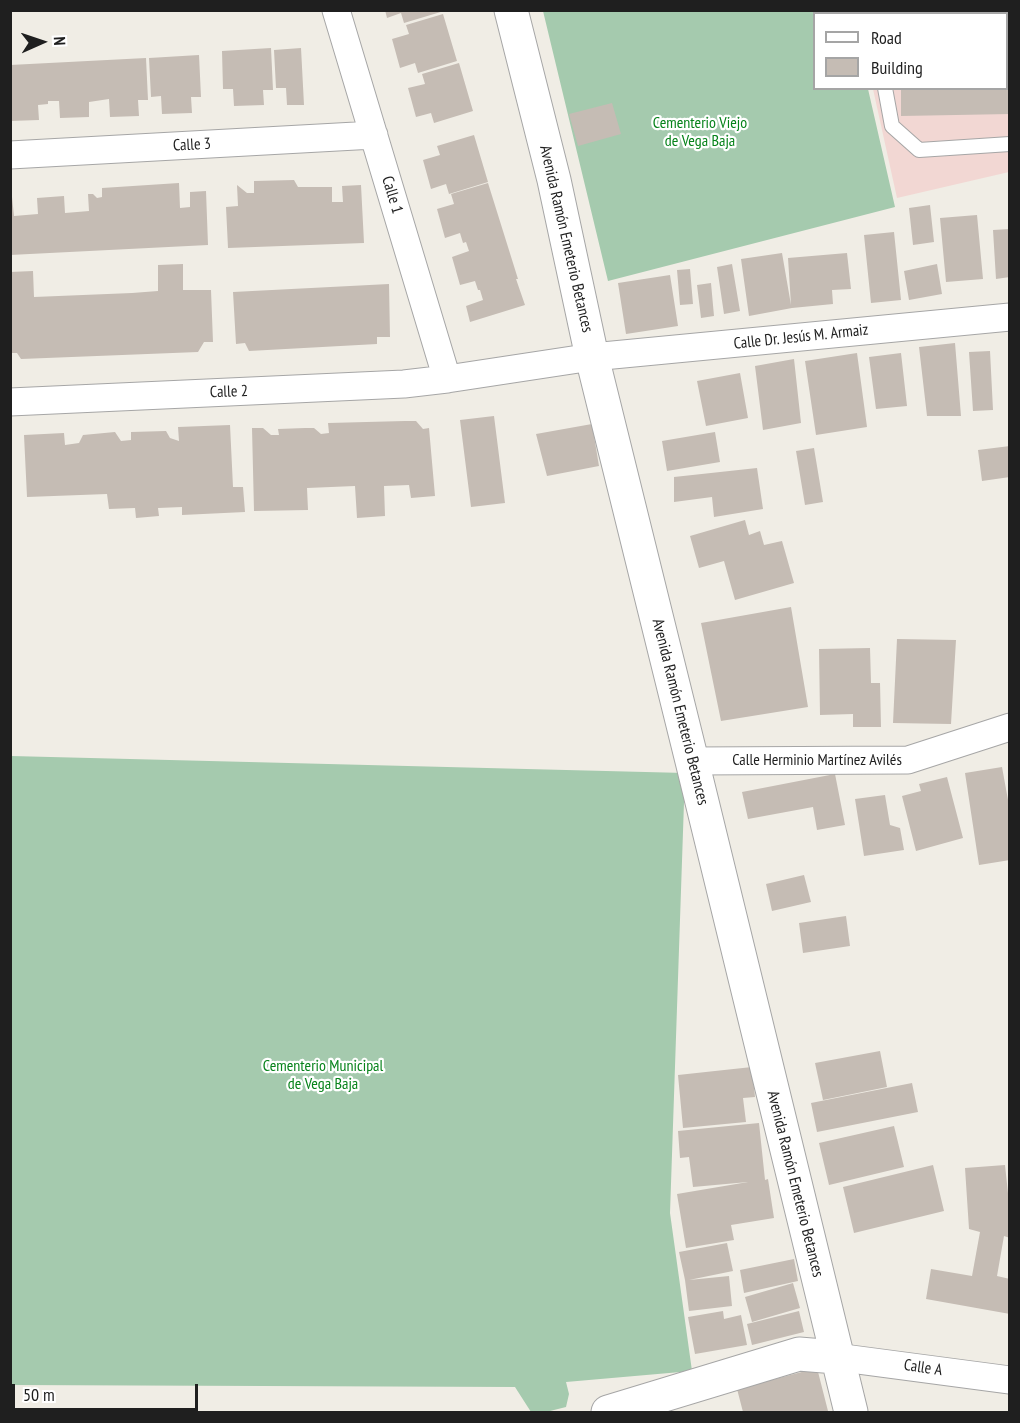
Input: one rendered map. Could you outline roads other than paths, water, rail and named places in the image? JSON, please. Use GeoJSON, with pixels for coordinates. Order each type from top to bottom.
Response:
{"type":"FeatureCollection","features":[{"type":"Feature","properties":{"kind":"street","name":"Calle 1"},"geometry":{"type":"LineString","coordinates":[[336,10],[447,380]]}},
{"type":"Feature","properties":{"kind":"street","name":"Avenida Ramón Emeterio Betances"},"geometry":{"type":"LineString","coordinates":[[511,10],[554,180],[592,357],[850,1413]]}},
{"type":"Feature","properties":{"kind":"street","name":"Calle 3"},"geometry":{"type":"LineString","coordinates":[[10,155],[374,135]]}},
{"type":"Feature","properties":{"kind":"street","name":"Calle Dr. Jesús M. Armaiz"},"geometry":{"type":"LineString","coordinates":[[447,380],[592,357],[1010,317]]}},
{"type":"Feature","properties":{"kind":"street","name":"Calle 2"},"geometry":{"type":"LineString","coordinates":[[10,402],[404,384],[447,380]]}},
{"type":"Feature","properties":{"kind":"street","name":"Calle Herminio Martínez Avilés"},"geometry":{"type":"LineString","coordinates":[[692,760],[908,760],[1010,727]]}},
{"type":"Feature","properties":{"kind":"street"},"geometry":{"type":"LineString","coordinates":[[608,1413],[799,1354],[836,1357]]}},
{"type":"Feature","properties":{"kind":"street","name":"Calle A"},"geometry":{"type":"LineString","coordinates":[[836,1357],[1010,1380]]}},
{"type":"Feature","properties":{"kind":"lane"},"geometry":{"type":"LineString","coordinates":[[885,90],[892,126],[919,150],[1010,144]]}},
{"type":"Feature","properties":{"kind":"park label","name":"Cementerio Viejo de Vega Baja"},"geometry":{"type":"Point","coordinates":[700,132]}},
{"type":"Feature","properties":{"kind":"park label","name":"Cementerio Municipal de Vega Baja"},"geometry":{"type":"Point","coordinates":[323,1075]}}]}
